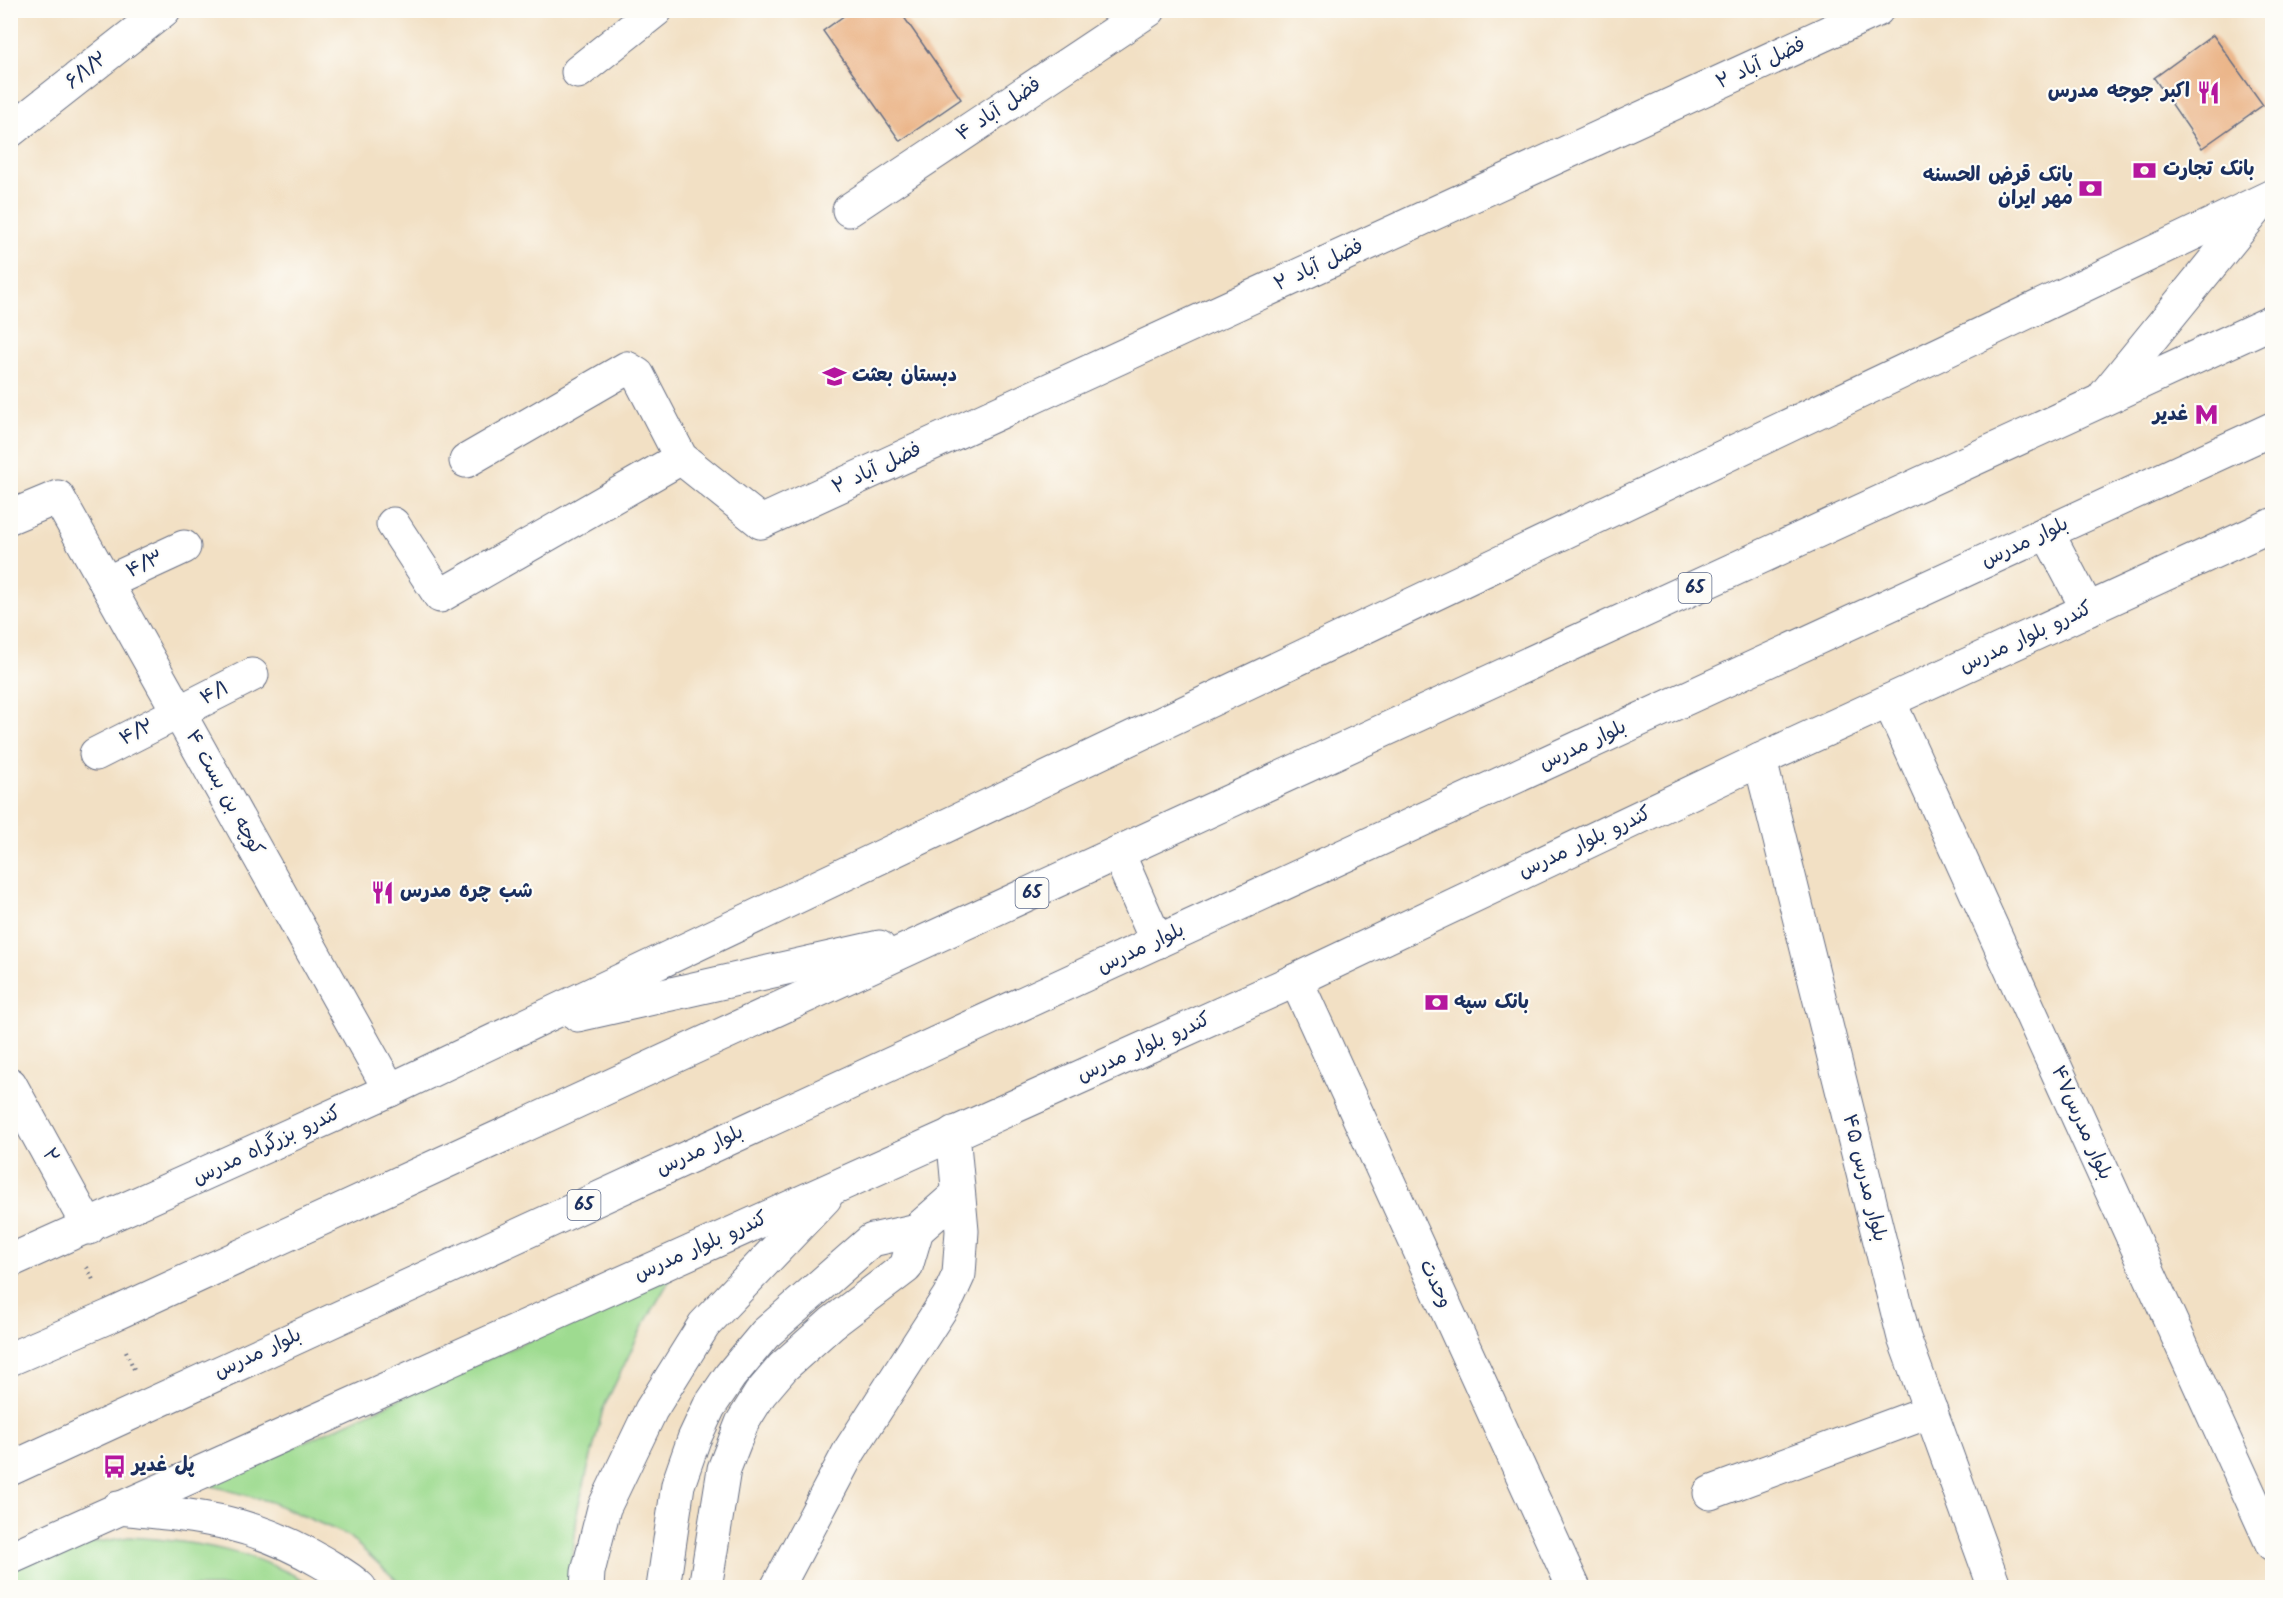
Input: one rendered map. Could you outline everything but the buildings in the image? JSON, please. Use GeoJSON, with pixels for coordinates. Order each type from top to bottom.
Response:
{"type":"FeatureCollection","features":[{"type":"Feature","properties":{"kind":"main road","name":"۶/۱/۲"},"geometry":{"type":"LineString","coordinates":[[10,131],[164,10]]}},
{"type":"Feature","properties":{"kind":"main road"},"geometry":{"type":"LineString","coordinates":[[578,72],[656,10]]}},
{"type":"Feature","properties":{"kind":"main road","name":"فضل آباد ۴"},"geometry":{"type":"LineString","coordinates":[[849,210],[1149,10]]}},
{"type":"Feature","properties":{"kind":"main road","name":"فضل آباد ۲"},"geometry":{"type":"LineString","coordinates":[[681,458],[761,522],[1877,10]]}},
{"type":"Feature","properties":{"kind":"main road"},"geometry":{"type":"LineString","coordinates":[[2099,402],[2269,198]]}},
{"type":"Feature","properties":{"kind":"main road"},"geometry":{"type":"LineString","coordinates":[[521,1028],[2269,198]]}},
{"type":"Feature","properties":{"kind":"main road","name":"65"},"geometry":{"type":"LineString","coordinates":[[10,1359],[110,1316],[2272,322]]}},
{"type":"Feature","properties":{"kind":"main road"},"geometry":{"type":"LineString","coordinates":[[393,524],[440,596],[681,458],[638,375],[627,368],[466,461]]}},
{"type":"Feature","properties":{"kind":"main road","name":"بلوار مدرس"},"geometry":{"type":"LineString","coordinates":[[10,1469],[2272,429]]}},
{"type":"Feature","properties":{"kind":"main road","name":"کوچه بن بست ۴"},"geometry":{"type":"LineString","coordinates":[[10,517],[58,497],[390,1090]]}},
{"type":"Feature","properties":{"kind":"main road","name":"کندرو بلوار مدرس"},"geometry":{"type":"LineString","coordinates":[[10,1558],[1296,980],[1760,760],[2272,525]]}},
{"type":"Feature","properties":{"kind":"main road"},"geometry":{"type":"LineString","coordinates":[[2047,532],[2088,610]]}},
{"type":"Feature","properties":{"kind":"main road","name":"۴/۳"},"geometry":{"type":"LineString","coordinates":[[106,583],[184,547]]}},
{"type":"Feature","properties":{"kind":"main road","name":"۴/۱"},"geometry":{"type":"LineString","coordinates":[[178,712],[252,675]]}},
{"type":"Feature","properties":{"kind":"main road","name":"بلوار مدرس۴۷"},"geometry":{"type":"LineString","coordinates":[[1889,701],[2272,1544]]}},
{"type":"Feature","properties":{"kind":"main road","name":"۴/۲"},"geometry":{"type":"LineString","coordinates":[[96,753],[178,712]]}},
{"type":"Feature","properties":{"kind":"main road","name":"۴۵ بلوار مدرس"},"geometry":{"type":"LineString","coordinates":[[1760,760],[1904,1338],[1995,1587]]}},
{"type":"Feature","properties":{"kind":"main road"},"geometry":{"type":"LineString","coordinates":[[1118,853],[1157,942]]}},
{"type":"Feature","properties":{"kind":"main road"},"geometry":{"type":"LineString","coordinates":[[521,1028],[945,933]]}},
{"type":"Feature","properties":{"kind":"main road","name":"وحدت"},"geometry":{"type":"LineString","coordinates":[[1296,980],[1574,1587]]}},
{"type":"Feature","properties":{"kind":"main road","name":"کندرو بزرگراه مدرس"},"geometry":{"type":"LineString","coordinates":[[10,1261],[390,1090],[521,1028]]}},
{"type":"Feature","properties":{"kind":"main road","name":"۲"},"geometry":{"type":"LineString","coordinates":[[10,1084],[80,1231]]}},
{"type":"Feature","properties":{"kind":"main road"},"geometry":{"type":"LineString","coordinates":[[777,1587],[850,1450],[949,1296],[959,1274],[962,1231],[953,1133]]}},
{"type":"Feature","properties":{"kind":"main road"},"geometry":{"type":"LineString","coordinates":[[587,1587],[588,1572],[604,1508],[651,1410],[686,1353],[704,1325],[838,1185]]}},
{"type":"Feature","properties":{"kind":"main road"},"geometry":{"type":"LineString","coordinates":[[663,1587],[678,1485],[694,1439],[709,1407],[730,1376],[765,1334],[872,1240],[917,1230],[958,1194]]}},
{"type":"Feature","properties":{"kind":"main road"},"geometry":{"type":"LineString","coordinates":[[705,1587],[724,1469],[742,1423],[760,1394],[783,1367],[832,1323],[906,1267],[917,1230]]}},
{"type":"Feature","properties":{"kind":"main road"},"geometry":{"type":"LineString","coordinates":[[1710,1493],[1931,1411]]}},
{"type":"Feature","properties":{"kind":"main road"},"geometry":{"type":"LineString","coordinates":[[118,1508],[203,1516],[266,1533],[309,1555],[360,1587]]}},
{"type":"Feature","properties":{"kind":"path"},"geometry":{"type":"LineString","coordinates":[[80,1231],[110,1316],[150,1404]]}},
{"type":"Feature","properties":{"kind":"green space"},"geometry":{"type":"Polygon","coordinates":[[[672,1276],[644,1324],[603,1409],[578,1508],[569,1587],[404,1587],[347,1535],[271,1502],[209,1485],[672,1276]]]}},
{"type":"Feature","properties":{"kind":"green space"},"geometry":{"type":"Polygon","coordinates":[[[129,1537],[203,1545],[226,1550],[272,1565],[316,1587],[11,1587],[10,1565],[61,1548],[129,1537]]]}},
{"type":"Feature","properties":{"kind":"place","name":"اکبر جوجه مدرس"},"geometry":{"type":"Point","coordinates":[2208,92]}},
{"type":"Feature","properties":{"kind":"place","name":"بانک تجارت"},"geometry":{"type":"Point","coordinates":[2145,170]}},
{"type":"Feature","properties":{"kind":"place","name":"بانک قرض الحسنه مهر ایران"},"geometry":{"type":"Point","coordinates":[2091,188]}},
{"type":"Feature","properties":{"kind":"place","name":"دبستان بعثت"},"geometry":{"type":"Point","coordinates":[834,376]}},
{"type":"Feature","properties":{"kind":"place","name":"غدیر"},"geometry":{"type":"Point","coordinates":[2206,415]}},
{"type":"Feature","properties":{"kind":"place","name":"شب چره مدرس"},"geometry":{"type":"Point","coordinates":[382,892]}},
{"type":"Feature","properties":{"kind":"place","name":"بانک سپه"},"geometry":{"type":"Point","coordinates":[1436,1003]}},
{"type":"Feature","properties":{"kind":"place","name":"پل غدیر"},"geometry":{"type":"Point","coordinates":[114,1466]}}]}
